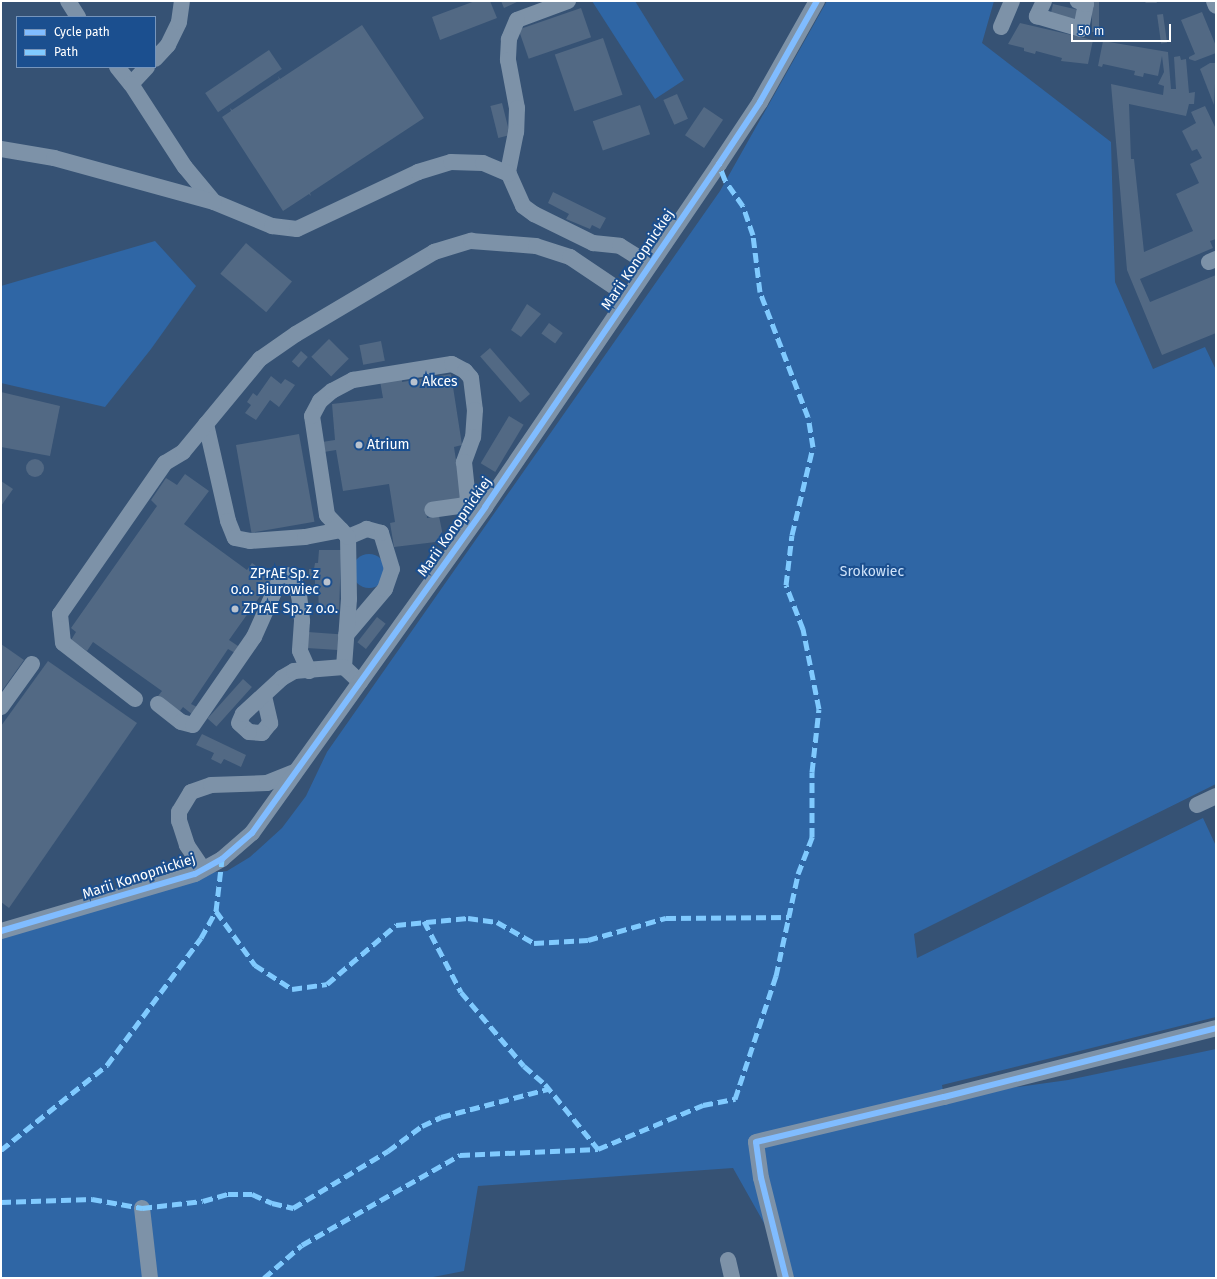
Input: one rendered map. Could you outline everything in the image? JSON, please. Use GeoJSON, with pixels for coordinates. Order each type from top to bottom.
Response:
{"type":"FeatureCollection","features":[{"type":"Feature","properties":{"kind":"street"},"geometry":{"type":"LineString","coordinates":[[68,1],[77,16]]}},
{"type":"Feature","properties":{"kind":"street"},"geometry":{"type":"LineString","coordinates":[[156,58],[168,45],[174,34],[179,22],[182,1]]}},
{"type":"Feature","properties":{"kind":"street"},"geometry":{"type":"LineString","coordinates":[[568,1],[517,20],[509,39],[508,60],[516,108],[509,174],[523,206],[534,214],[593,243],[620,246],[641,259],[651,262]]}},
{"type":"Feature","properties":{"kind":"street","name":"Marii Konopnickiej"},"geometry":{"type":"LineString","coordinates":[[1,931],[170,882],[203,869],[227,855],[252,833],[485,506],[760,102],[818,1]]}},
{"type":"Feature","properties":{"kind":"street"},"geometry":{"type":"LineString","coordinates":[[1001,27],[1012,1]]}},
{"type":"Feature","properties":{"kind":"street"},"geometry":{"type":"LineString","coordinates":[[1044,1],[1038,16],[1081,29],[1086,4],[1078,1]]}},
{"type":"Feature","properties":{"kind":"street"},"geometry":{"type":"LineString","coordinates":[[1214,1],[1216,6]]}},
{"type":"Feature","properties":{"kind":"street"},"geometry":{"type":"LineString","coordinates":[[118,68],[131,84],[185,167],[214,202]]}},
{"type":"Feature","properties":{"kind":"street"},"geometry":{"type":"LineString","coordinates":[[131,84],[146,68]]}},
{"type":"Feature","properties":{"kind":"street"},"geometry":{"type":"LineString","coordinates":[[1,149],[54,158],[214,202],[272,226],[296,229],[418,172],[451,162],[483,163],[509,174]]}},
{"type":"Feature","properties":{"kind":"street"},"geometry":{"type":"LineString","coordinates":[[135,699],[63,643],[60,614],[165,463],[183,452],[260,359],[296,334],[434,252],[471,242],[536,246],[570,257],[628,296]]}},
{"type":"Feature","properties":{"kind":"street"},"geometry":{"type":"LineString","coordinates":[[344,667],[349,599],[345,533],[327,515],[312,416],[320,401],[332,390],[353,380],[452,364],[465,371],[471,378],[475,410],[473,437],[464,462],[468,498],[466,505],[432,510]]}},
{"type":"Feature","properties":{"kind":"street"},"geometry":{"type":"LineString","coordinates":[[206,424],[228,521],[235,538],[250,541],[345,533],[367,529],[381,533],[392,569],[385,589],[346,635]]}},
{"type":"Feature","properties":{"kind":"street"},"geometry":{"type":"LineString","coordinates":[[158,704],[181,722],[193,725],[254,638],[280,578],[286,575],[293,578],[299,595],[302,621],[300,651],[309,671]]}},
{"type":"Feature","properties":{"kind":"street"},"geometry":{"type":"LineString","coordinates":[[1,707],[32,664]]}},
{"type":"Feature","properties":{"kind":"street"},"geometry":{"type":"LineString","coordinates":[[264,696],[282,678],[294,671],[344,667],[360,682]]}},
{"type":"Feature","properties":{"kind":"street"},"geometry":{"type":"LineString","coordinates":[[203,869],[187,845],[179,821],[179,812],[191,792],[211,786],[267,783],[281,780],[297,770]]}},
{"type":"Feature","properties":{"kind":"street"},"geometry":{"type":"LineString","coordinates":[[1197,805],[1216,796]]}},
{"type":"Feature","properties":{"kind":"street"},"geometry":{"type":"LineString","coordinates":[[786,1278],[761,1178],[756,1142],[944,1097],[1216,1028]]}},
{"type":"Feature","properties":{"kind":"street"},"geometry":{"type":"LineString","coordinates":[[142,1208],[150,1278]]}},
{"type":"Feature","properties":{"kind":"street"},"geometry":{"type":"LineString","coordinates":[[728,1260],[732,1278]]}},
{"type":"Feature","properties":{"kind":"green space"},"geometry":{"type":"Polygon","coordinates":[[[592,1],[635,1],[684,80],[655,99],[592,1]]]}},
{"type":"Feature","properties":{"kind":"green space","name":"Srokowiec"},"geometry":{"type":"Polygon","coordinates":[[[827,1],[994,1],[982,43],[1111,142],[1115,282],[1153,369],[1205,347],[1216,370],[1216,784],[914,934],[917,958],[1203,818],[1216,846],[1216,1017],[942,1085],[944,1097],[1068,1080],[1216,1049],[1216,1278],[795,1278],[733,1168],[478,1186],[464,1271],[428,1278],[1,1278],[1,928],[195,874],[227,871],[250,857],[282,828],[306,796],[327,752],[720,191],[827,1]]]}},
{"type":"Feature","properties":{"kind":"green space"},"geometry":{"type":"Polygon","coordinates":[[[155,241],[196,286],[151,349],[105,407],[1,383],[1,286],[155,241]]]}},
{"type":"Feature","properties":{"kind":"green space"},"geometry":{"type":"Polygon","coordinates":[[[366,554],[372,554],[381,559],[385,565],[385,577],[381,583],[372,588],[366,588],[357,583],[352,574],[352,568],[357,559],[366,554]]]}},
{"type":"Feature","properties":{"kind":"building"},"geometry":{"type":"Polygon","coordinates":[[[475,1],[490,1],[497,18],[440,40],[432,17],[475,1]]]}},
{"type":"Feature","properties":{"kind":"building"},"geometry":{"type":"Polygon","coordinates":[[[501,1],[519,1],[504,8],[501,1]]]}},
{"type":"Feature","properties":{"kind":"building"},"geometry":{"type":"Polygon","coordinates":[[[1092,1],[1099,1],[1099,32],[1092,32],[1092,1]]]}},
{"type":"Feature","properties":{"kind":"building"},"geometry":{"type":"Polygon","coordinates":[[[1144,1],[1156,1],[1157,3],[1146,3],[1144,1]]]}},
{"type":"Feature","properties":{"kind":"building"},"geometry":{"type":"Polygon","coordinates":[[[1053,4],[1083,11],[1081,21],[1051,14],[1053,4]]]}},
{"type":"Feature","properties":{"kind":"building"},"geometry":{"type":"Polygon","coordinates":[[[581,8],[591,37],[529,59],[519,29],[581,8]]]}},
{"type":"Feature","properties":{"kind":"building"},"geometry":{"type":"Polygon","coordinates":[[[1202,12],[1216,46],[1216,53],[1195,61],[1189,59],[1189,57],[1195,54],[1181,20],[1202,12]]]}},
{"type":"Feature","properties":{"kind":"building"},"geometry":{"type":"Polygon","coordinates":[[[1163,14],[1167,43],[1161,44],[1157,15],[1163,14]]]}},
{"type":"Feature","properties":{"kind":"building"},"geometry":{"type":"Polygon","coordinates":[[[1020,23],[1093,40],[1088,64],[1061,61],[1062,58],[1036,51],[1035,54],[1024,51],[1024,48],[1008,44],[1020,23]]]}},
{"type":"Feature","properties":{"kind":"building"},"geometry":{"type":"Polygon","coordinates":[[[362,25],[424,118],[310,193],[311,196],[309,194],[283,211],[222,117],[231,111],[230,108],[232,110],[279,79],[278,76],[280,79],[362,25]]]}},
{"type":"Feature","properties":{"kind":"building"},"geometry":{"type":"Polygon","coordinates":[[[603,38],[623,95],[574,111],[555,55],[603,38]]]}},
{"type":"Feature","properties":{"kind":"building"},"geometry":{"type":"Polygon","coordinates":[[[1103,41],[1168,52],[1171,89],[1176,89],[1174,57],[1180,56],[1181,60],[1186,59],[1189,93],[1195,92],[1194,104],[1189,104],[1186,116],[1129,104],[1131,159],[1134,159],[1144,252],[1193,231],[1176,194],[1199,183],[1190,164],[1202,158],[1197,149],[1192,151],[1182,131],[1196,123],[1191,112],[1205,106],[1216,129],[1216,239],[1210,241],[1213,248],[1140,279],[1150,302],[1216,275],[1216,333],[1162,355],[1127,270],[1111,84],[1163,95],[1164,86],[1158,84],[1164,72],[1162,56],[1158,76],[1144,73],[1143,77],[1134,75],[1135,71],[1103,64],[1102,67],[1098,66],[1103,41]]]}},
{"type":"Feature","properties":{"kind":"building"},"geometry":{"type":"Polygon","coordinates":[[[269,50],[282,69],[218,112],[205,93],[269,50]]]}},
{"type":"Feature","properties":{"kind":"building"},"geometry":{"type":"Polygon","coordinates":[[[1210,63],[1216,63],[1214,105],[1200,69],[1210,63]]]}},
{"type":"Feature","properties":{"kind":"building"},"geometry":{"type":"Polygon","coordinates":[[[677,94],[688,119],[674,125],[663,100],[677,94]]]}},
{"type":"Feature","properties":{"kind":"building"},"geometry":{"type":"Polygon","coordinates":[[[502,103],[510,135],[498,138],[490,106],[502,103]]]}},
{"type":"Feature","properties":{"kind":"building"},"geometry":{"type":"Polygon","coordinates":[[[640,105],[650,134],[603,151],[593,121],[640,105]]]}},
{"type":"Feature","properties":{"kind":"building"},"geometry":{"type":"Polygon","coordinates":[[[704,107],[723,120],[704,148],[685,135],[704,107]]]}},
{"type":"Feature","properties":{"kind":"building"},"geometry":{"type":"Polygon","coordinates":[[[553,192],[606,218],[600,229],[592,225],[590,229],[566,219],[569,214],[548,203],[553,192]]]}},
{"type":"Feature","properties":{"kind":"building"},"geometry":{"type":"Polygon","coordinates":[[[246,243],[292,282],[266,312],[220,274],[246,243]]]}},
{"type":"Feature","properties":{"kind":"building"},"geometry":{"type":"Polygon","coordinates":[[[527,304],[541,314],[521,337],[511,330],[527,304]]]}},
{"type":"Feature","properties":{"kind":"building"},"geometry":{"type":"Polygon","coordinates":[[[549,323],[563,333],[555,344],[541,334],[549,323]]]}},
{"type":"Feature","properties":{"kind":"building"},"geometry":{"type":"Polygon","coordinates":[[[329,339],[349,359],[331,376],[311,357],[329,339]]]}},
{"type":"Feature","properties":{"kind":"building"},"geometry":{"type":"Polygon","coordinates":[[[381,341],[385,361],[363,365],[359,345],[381,341]]]}},
{"type":"Feature","properties":{"kind":"building"},"geometry":{"type":"Polygon","coordinates":[[[490,348],[530,394],[520,403],[480,357],[490,348]]]}},
{"type":"Feature","properties":{"kind":"building"},"geometry":{"type":"Polygon","coordinates":[[[301,351],[308,357],[299,367],[292,362],[301,351]]]}},
{"type":"Feature","properties":{"kind":"building"},"geometry":{"type":"Polygon","coordinates":[[[451,374],[462,445],[454,447],[462,500],[426,506],[427,518],[439,516],[444,541],[394,547],[390,523],[395,522],[389,484],[343,491],[336,450],[324,452],[322,442],[335,440],[332,404],[383,398],[380,381],[402,378],[402,382],[451,374]]]}},
{"type":"Feature","properties":{"kind":"building"},"geometry":{"type":"Polygon","coordinates":[[[271,376],[281,384],[285,379],[295,385],[279,407],[270,400],[256,420],[245,413],[251,405],[247,402],[253,393],[257,396],[271,376]]]}},
{"type":"Feature","properties":{"kind":"building"},"geometry":{"type":"Polygon","coordinates":[[[1,392],[60,406],[50,456],[1,447],[1,392]]]}},
{"type":"Feature","properties":{"kind":"building"},"geometry":{"type":"Polygon","coordinates":[[[509,416],[524,425],[495,472],[481,463],[509,416]]]}},
{"type":"Feature","properties":{"kind":"building"},"geometry":{"type":"Polygon","coordinates":[[[299,434],[314,522],[251,533],[236,445],[299,434]]]}},
{"type":"Feature","properties":{"kind":"building"},"geometry":{"type":"Polygon","coordinates":[[[35,459],[42,461],[44,468],[42,475],[35,477],[28,475],[26,468],[28,461],[35,459]]]}},
{"type":"Feature","properties":{"kind":"building"},"geometry":{"type":"Polygon","coordinates":[[[185,474],[209,491],[184,524],[247,570],[252,563],[273,578],[229,640],[241,648],[237,654],[228,649],[191,704],[199,708],[193,715],[183,707],[180,711],[158,696],[162,691],[93,642],[87,651],[71,640],[76,632],[71,628],[157,506],[151,500],[166,478],[177,485],[185,474]]]}},
{"type":"Feature","properties":{"kind":"building"},"geometry":{"type":"Polygon","coordinates":[[[1,481],[13,489],[1,506],[1,481]]]}},
{"type":"Feature","properties":{"kind":"building","name":"ZPrAE Sp. z o.o. Biurowiec"},"geometry":{"type":"Polygon","coordinates":[[[319,550],[341,550],[339,614],[319,614],[318,585],[315,585],[315,579],[309,579],[309,569],[314,569],[315,563],[318,563],[319,550]]]}},
{"type":"Feature","properties":{"kind":"building"},"geometry":{"type":"Polygon","coordinates":[[[377,617],[386,624],[366,649],[357,642],[377,617]]]}},
{"type":"Feature","properties":{"kind":"building"},"geometry":{"type":"Polygon","coordinates":[[[308,632],[339,634],[338,650],[307,648],[308,632]]]}},
{"type":"Feature","properties":{"kind":"building"},"geometry":{"type":"Polygon","coordinates":[[[1,644],[24,660],[1,692],[1,644]]]}},
{"type":"Feature","properties":{"kind":"building"},"geometry":{"type":"Polygon","coordinates":[[[48,661],[137,723],[9,908],[1,902],[1,726],[48,661]]]}},
{"type":"Feature","properties":{"kind":"building"},"geometry":{"type":"Polygon","coordinates":[[[243,679],[252,687],[216,726],[208,718],[243,679]]]}},
{"type":"Feature","properties":{"kind":"building"},"geometry":{"type":"Polygon","coordinates":[[[202,734],[246,755],[241,767],[224,759],[221,764],[211,759],[214,753],[196,745],[202,734]]]}},
{"type":"Feature","properties":{"kind":"marked path"},"geometry":{"type":"LineString","coordinates":[[264,1278],[302,1245],[460,1155],[598,1149],[703,1105],[735,1099],[776,976],[798,874],[812,837],[812,772],[819,709],[803,629],[786,585],[792,535],[813,447],[808,417],[760,292],[753,235],[743,206],[725,180],[719,164]]}},
{"type":"Feature","properties":{"kind":"marked path"},"geometry":{"type":"LineString","coordinates":[[1,1150],[107,1065],[201,938],[216,911],[222,859]]}},
{"type":"Feature","properties":{"kind":"marked path"},"geometry":{"type":"LineString","coordinates":[[216,911],[255,965],[292,989],[327,984],[396,925],[468,918],[497,922],[534,943],[588,940],[666,918],[789,917]]}},
{"type":"Feature","properties":{"kind":"marked path"},"geometry":{"type":"LineString","coordinates":[[424,921],[461,992],[524,1066],[545,1084],[598,1149]]}},
{"type":"Feature","properties":{"kind":"marked path"},"geometry":{"type":"LineString","coordinates":[[1,1202],[92,1199],[142,1208],[203,1201],[228,1194],[252,1194],[272,1203],[293,1208],[388,1151],[422,1126],[441,1117],[548,1089]]}},
{"type":"Feature","properties":{"kind":"cycle path"},"geometry":{"type":"LineString","coordinates":[[1,931],[195,874],[222,859],[252,833],[485,507],[719,164],[760,102],[817,1]]}},
{"type":"Feature","properties":{"kind":"cycle path"},"geometry":{"type":"LineString","coordinates":[[786,1278],[761,1178],[756,1142],[944,1097],[1216,1028]]}},
{"type":"Feature","properties":{"kind":"place","name":"Akces"},"geometry":{"type":"Point","coordinates":[414,382]}},
{"type":"Feature","properties":{"kind":"place","name":"Atrium"},"geometry":{"type":"Point","coordinates":[359,445]}},
{"type":"Feature","properties":{"kind":"place","name":"ZPrAE Sp. z o.o. Biurowiec"},"geometry":{"type":"Point","coordinates":[327,582]}},
{"type":"Feature","properties":{"kind":"place","name":"ZPrAE Sp. z o.o."},"geometry":{"type":"Point","coordinates":[235,609]}}]}
